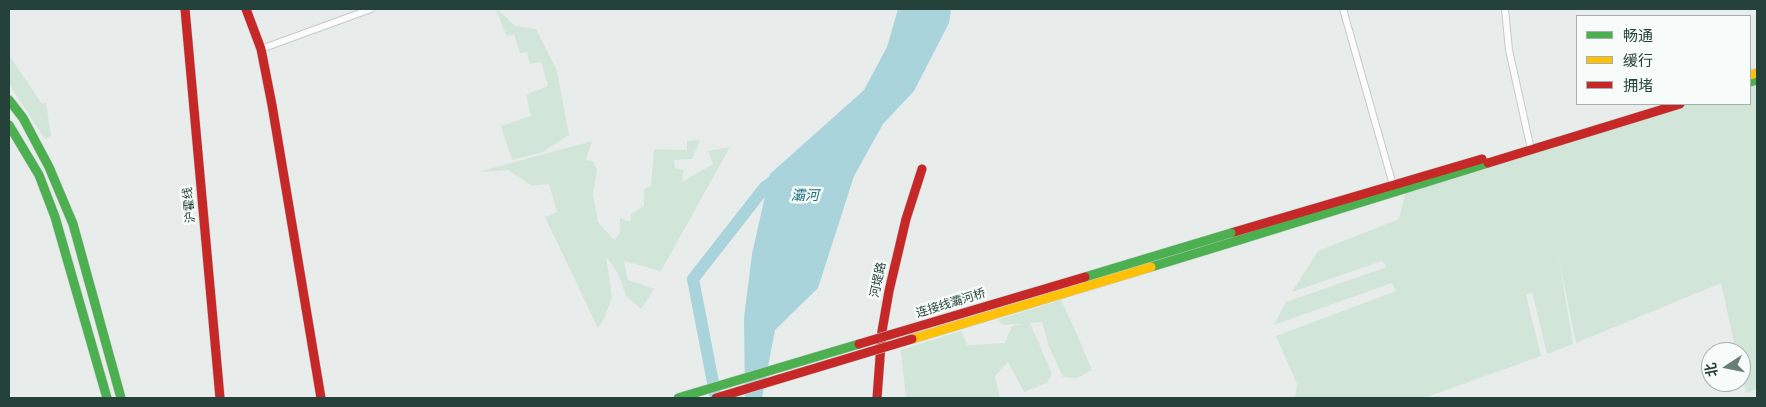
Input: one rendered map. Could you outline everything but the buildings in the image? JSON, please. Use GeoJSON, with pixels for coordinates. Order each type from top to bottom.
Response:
{"type":"FeatureCollection","features":[{"type":"Feature","properties":{"kind":"main road","name":"沪霍线"},"geometry":{"type":"LineString","coordinates":[[184,9],[220,398]]}},
{"type":"Feature","properties":{"kind":"main road"},"geometry":{"type":"LineString","coordinates":[[246,9],[261,49],[272,105],[321,398]]}},
{"type":"Feature","properties":{"kind":"main road"},"geometry":{"type":"LineString","coordinates":[[9,100],[22,118],[49,166],[73,224],[121,398]]}},
{"type":"Feature","properties":{"kind":"main road"},"geometry":{"type":"LineString","coordinates":[[1232,238],[1393,185],[1656,105]]}},
{"type":"Feature","properties":{"kind":"main road"},"geometry":{"type":"LineString","coordinates":[[1232,238],[1677,105]]}},
{"type":"Feature","properties":{"kind":"main road"},"geometry":{"type":"LineString","coordinates":[[9,125],[39,175],[55,218],[107,398]]}},
{"type":"Feature","properties":{"kind":"main road","name":"河堤路"},"geometry":{"type":"LineString","coordinates":[[877,398],[882,330],[889,291],[906,219],[922,169]]}},
{"type":"Feature","properties":{"kind":"main road","name":"连接线灞河桥"},"geometry":{"type":"LineString","coordinates":[[678,398],[1232,238]]}},
{"type":"Feature","properties":{"kind":"main road","name":"连接线灞河桥"},"geometry":{"type":"LineString","coordinates":[[716,398],[1232,238]]}},
{"type":"Feature","properties":{"kind":"street"},"geometry":{"type":"LineString","coordinates":[[261,49],[371,9]]}},
{"type":"Feature","properties":{"kind":"street"},"geometry":{"type":"LineString","coordinates":[[1343,9],[1393,185]]}},
{"type":"Feature","properties":{"kind":"street"},"geometry":{"type":"LineString","coordinates":[[1505,9],[1509,50],[1530,144]]}},
{"type":"Feature","properties":{"kind":"green space"},"geometry":{"type":"Polygon","coordinates":[[[494,9],[497,9],[515,26],[536,29],[557,71],[569,135],[543,152],[512,160],[501,126],[531,116],[526,95],[548,86],[541,62],[530,64],[527,52],[520,53],[514,34],[507,37],[494,9]]]}},
{"type":"Feature","properties":{"kind":"green space"},"geometry":{"type":"Polygon","coordinates":[[[9,55],[42,104],[46,102],[51,136],[45,139],[9,84],[9,55]]]}},
{"type":"Feature","properties":{"kind":"green space"},"geometry":{"type":"Polygon","coordinates":[[[1757,79],[1757,389],[1751,391],[1751,342],[1734,342],[1721,283],[1576,343],[1558,254],[1573,344],[1547,354],[1532,292],[1526,295],[1541,356],[1424,398],[1295,398],[1297,384],[1276,336],[1396,291],[1392,283],[1274,325],[1286,302],[1387,267],[1382,261],[1292,292],[1318,251],[1399,219],[1407,187],[1675,105],[1751,105],[1751,82],[1757,79]]]}},
{"type":"Feature","properties":{"kind":"green space"},"geometry":{"type":"Polygon","coordinates":[[[700,140],[692,159],[674,160],[675,168],[684,170],[682,182],[713,164],[708,151],[730,147],[661,271],[624,261],[628,280],[654,289],[641,309],[626,296],[618,274],[606,256],[612,297],[604,319],[598,328],[545,217],[557,212],[549,184],[532,186],[508,170],[478,172],[592,141],[586,160],[593,161],[597,170],[593,195],[598,222],[614,240],[620,233],[620,218],[630,222],[631,214],[644,206],[644,189],[651,186],[654,149],[687,150],[687,141],[700,140]]]}},
{"type":"Feature","properties":{"kind":"green space"},"geometry":{"type":"Polygon","coordinates":[[[1061,300],[1092,370],[1077,378],[1063,377],[1049,347],[1042,322],[1030,323],[1052,374],[1047,383],[1024,392],[1008,362],[995,376],[1000,398],[906,398],[901,350],[961,331],[967,345],[1005,343],[1012,326],[1021,324],[1004,325],[997,320],[1061,300]]]}},
{"type":"Feature","properties":{"kind":"water","name":"灞河"},"geometry":{"type":"Polygon","coordinates":[[[898,9],[951,9],[949,23],[914,91],[883,124],[854,176],[818,288],[775,330],[762,398],[745,398],[744,318],[752,254],[770,174],[864,90],[887,47],[898,9]]]}},
{"type":"Feature","properties":{"kind":"waterway","name":"灞河"},"geometry":{"type":"LineString","coordinates":[[716,398],[693,279],[765,187],[781,176]]}},
{"type":"Feature","properties":{"kind":"traffic: fast"},"geometry":{"type":"LineString","coordinates":[[1751,82],[1757,80]]}},
{"type":"Feature","properties":{"kind":"traffic: fast"},"geometry":{"type":"LineString","coordinates":[[9,100],[23,118],[49,167],[73,224],[121,398]]}},
{"type":"Feature","properties":{"kind":"traffic: fast"},"geometry":{"type":"LineString","coordinates":[[9,125],[39,175],[55,217],[107,398]]}},
{"type":"Feature","properties":{"kind":"traffic: fast"},"geometry":{"type":"LineString","coordinates":[[1233,242],[1488,163]]}},
{"type":"Feature","properties":{"kind":"traffic: fast"},"geometry":{"type":"LineString","coordinates":[[1085,277],[1231,233]]}},
{"type":"Feature","properties":{"kind":"traffic: fast"},"geometry":{"type":"LineString","coordinates":[[1151,267],[1233,242]]}},
{"type":"Feature","properties":{"kind":"traffic: fast"},"geometry":{"type":"LineString","coordinates":[[678,398],[859,344]]}},
{"type":"Feature","properties":{"kind":"traffic: slow"},"geometry":{"type":"LineString","coordinates":[[1751,75],[1757,73]]}},
{"type":"Feature","properties":{"kind":"traffic: slow"},"geometry":{"type":"LineString","coordinates":[[912,339],[1151,267]]}},
{"type":"Feature","properties":{"kind":"traffic: jam"},"geometry":{"type":"LineString","coordinates":[[185,9],[220,398]]}},
{"type":"Feature","properties":{"kind":"traffic: jam"},"geometry":{"type":"LineString","coordinates":[[246,9],[261,49],[272,105],[321,398]]}},
{"type":"Feature","properties":{"kind":"traffic: jam"},"geometry":{"type":"LineString","coordinates":[[1488,163],[1677,105]]}},
{"type":"Feature","properties":{"kind":"traffic: jam"},"geometry":{"type":"LineString","coordinates":[[1231,233],[1482,159]]}},
{"type":"Feature","properties":{"kind":"traffic: jam"},"geometry":{"type":"LineString","coordinates":[[877,398],[882,331],[889,291],[906,219],[922,169]]}},
{"type":"Feature","properties":{"kind":"traffic: jam"},"geometry":{"type":"LineString","coordinates":[[859,344],[1085,277]]}},
{"type":"Feature","properties":{"kind":"traffic: jam"},"geometry":{"type":"LineString","coordinates":[[716,398],[912,339]]}}]}
